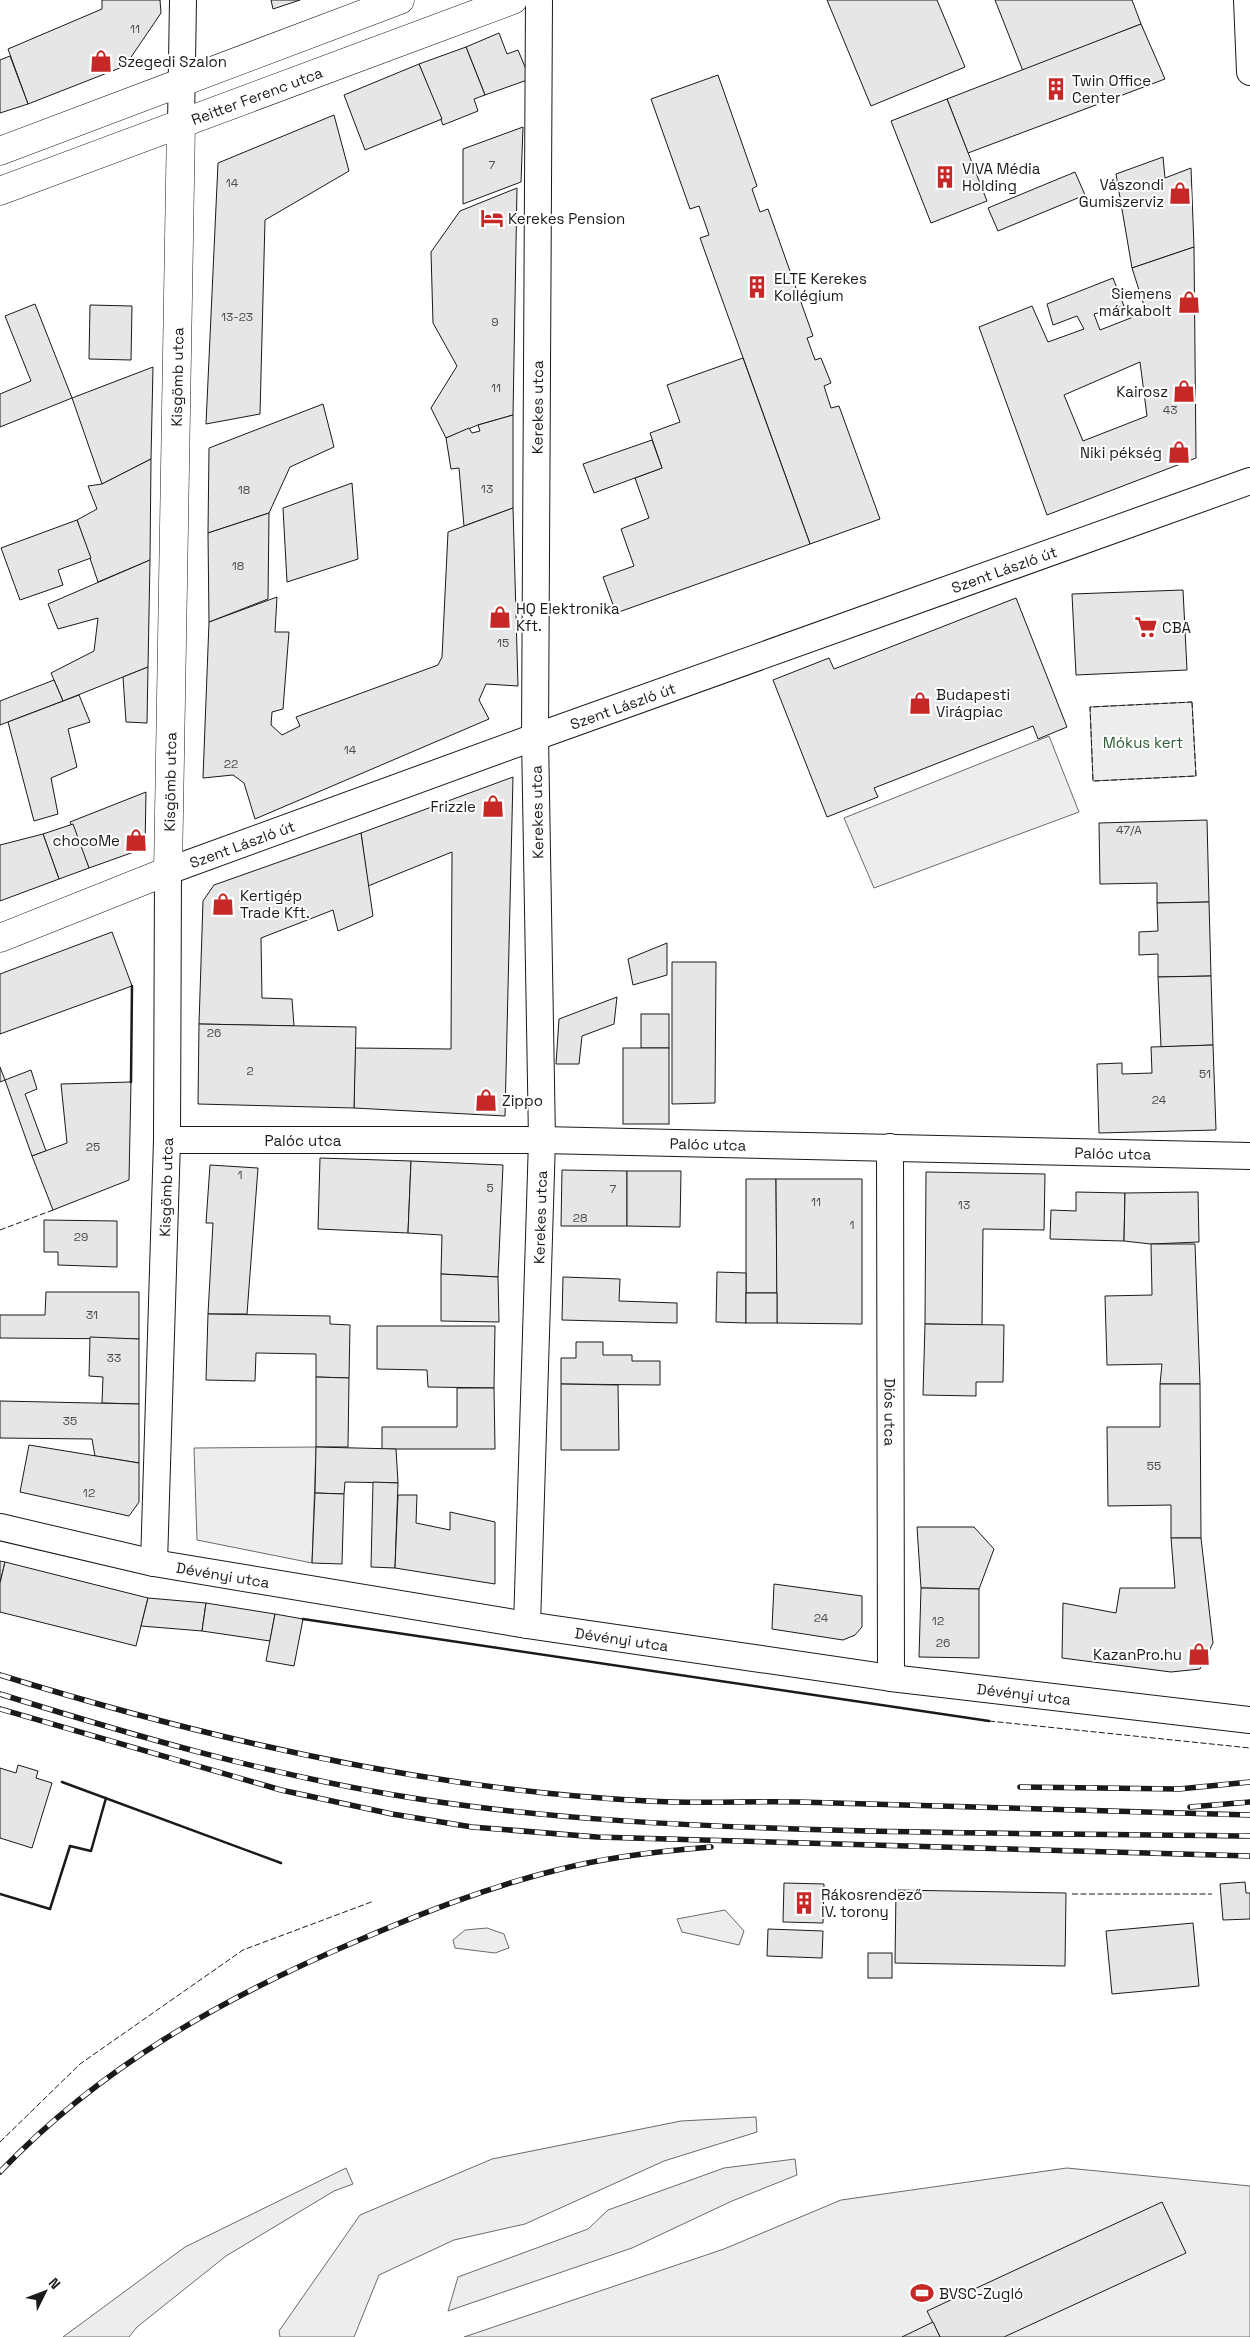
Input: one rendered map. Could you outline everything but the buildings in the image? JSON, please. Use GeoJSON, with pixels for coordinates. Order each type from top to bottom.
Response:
{"type":"FeatureCollection","features":[{"type":"Feature","properties":{"kind":"street","name":"Kisgömb utca"},"geometry":{"type":"LineString","coordinates":[[154,1563],[168,1140],[168,871],[183,0]]}},
{"type":"Feature","properties":{"kind":"street"},"geometry":{"type":"LineString","coordinates":[[0,151],[400,0]]}},
{"type":"Feature","properties":{"kind":"street","name":"Reitter Ferenc utca"},"geometry":{"type":"LineString","coordinates":[[0,191],[513,0]]}},
{"type":"Feature","properties":{"kind":"street","name":"Kerekes utca"},"geometry":{"type":"LineString","coordinates":[[527,1625],[542,1140],[535,737],[539,0]]}},
{"type":"Feature","properties":{"kind":"street"},"geometry":{"type":"LineString","coordinates":[[1247,0],[1250,72]]}},
{"type":"Feature","properties":{"kind":"street","name":"Szent László út"},"geometry":{"type":"LineString","coordinates":[[0,938],[168,871],[535,737],[1250,481]]}},
{"type":"Feature","properties":{"kind":"street","name":"Palóc utca"},"geometry":{"type":"LineString","coordinates":[[168,1140],[542,1140],[1250,1156]]}},
{"type":"Feature","properties":{"kind":"street","name":"Diós utca"},"geometry":{"type":"LineString","coordinates":[[890,1147],[892,1678]]}},
{"type":"Feature","properties":{"kind":"street","name":"Dévényi utca"},"geometry":{"type":"LineString","coordinates":[[0,1527],[154,1563],[527,1625],[892,1678],[1250,1720]]}},
{"type":"Feature","properties":{"kind":"shaded area","name":"Mókus kert"},"geometry":{"type":"Polygon","coordinates":[[[1192,702],[1196,776],[1093,781],[1090,707],[1192,702]]]}},
{"type":"Feature","properties":{"kind":"shaded area"},"geometry":{"type":"Polygon","coordinates":[[[1049,736],[1079,812],[874,888],[844,818],[1049,736]]]}},
{"type":"Feature","properties":{"kind":"shaded area"},"geometry":{"type":"Polygon","coordinates":[[[316,1447],[312,1563],[197,1540],[194,1448],[316,1447]]]}},
{"type":"Feature","properties":{"kind":"shaded area"},"geometry":{"type":"Polygon","coordinates":[[[725,1910],[744,1931],[739,1945],[682,1932],[677,1919],[725,1910]]]}},
{"type":"Feature","properties":{"kind":"shaded area"},"geometry":{"type":"Polygon","coordinates":[[[487,1928],[504,1934],[509,1948],[495,1953],[455,1948],[453,1940],[465,1930],[487,1928]]]}},
{"type":"Feature","properties":{"kind":"shaded area"},"geometry":{"type":"Polygon","coordinates":[[[756,2117],[757,2132],[664,2161],[525,2224],[454,2240],[379,2275],[354,2337],[280,2337],[279,2331],[360,2215],[492,2159],[681,2121],[756,2117]]]}},
{"type":"Feature","properties":{"kind":"shaded area"},"geometry":{"type":"Polygon","coordinates":[[[795,2159],[797,2175],[732,2201],[632,2248],[448,2311],[458,2277],[588,2229],[608,2210],[724,2168],[795,2159]]]}},
{"type":"Feature","properties":{"kind":"shaded area"},"geometry":{"type":"Polygon","coordinates":[[[346,2168],[353,2184],[334,2191],[226,2256],[137,2327],[129,2337],[63,2337],[185,2247],[346,2168]]]}},
{"type":"Feature","properties":{"kind":"shaded area","name":"BVSC-Zugló"},"geometry":{"type":"Polygon","coordinates":[[[1067,2168],[1250,2186],[1250,2337],[464,2337],[724,2249],[841,2200],[1067,2168]]]}},
{"type":"Feature","properties":{"kind":"railway"},"geometry":{"type":"LineString","coordinates":[[0,1675],[158,1720],[238,1740],[320,1758],[483,1786],[565,1795],[666,1802],[799,1802],[1250,1815]]}},
{"type":"Feature","properties":{"kind":"railway"},"geometry":{"type":"LineString","coordinates":[[0,1694],[156,1740],[260,1767],[366,1790],[521,1812],[624,1821],[779,1828],[1250,1836]]}},
{"type":"Feature","properties":{"kind":"railway"},"geometry":{"type":"LineString","coordinates":[[0,1709],[281,1790],[392,1814],[472,1827],[597,1837],[1250,1856]]}},
{"type":"Feature","properties":{"kind":"railway"},"geometry":{"type":"LineString","coordinates":[[1020,1787],[1179,1789],[1250,1782]]}},
{"type":"Feature","properties":{"kind":"railway"},"geometry":{"type":"LineString","coordinates":[[1190,1807],[1250,1802]]}},
{"type":"Feature","properties":{"kind":"railway"},"geometry":{"type":"LineString","coordinates":[[0,2172],[79,2099],[166,2038],[259,1986],[308,1963],[431,1911],[531,1877],[576,1865],[614,1858],[711,1847]]}},
{"type":"Feature","properties":{"kind":"fence"},"geometry":{"type":"LineString","coordinates":[[1192,702],[1196,776],[1093,781],[1090,707],[1192,702]]}},
{"type":"Feature","properties":{"kind":"fence"},"geometry":{"type":"LineString","coordinates":[[0,1230],[53,1210]]}},
{"type":"Feature","properties":{"kind":"fence"},"geometry":{"type":"LineString","coordinates":[[989,1721],[1250,1748]]}},
{"type":"Feature","properties":{"kind":"fence"},"geometry":{"type":"LineString","coordinates":[[1072,1894],[1212,1894]]}},
{"type":"Feature","properties":{"kind":"fence"},"geometry":{"type":"LineString","coordinates":[[0,2142],[80,2064],[243,1950],[374,1901]]}},
{"type":"Feature","properties":{"kind":"wall"},"geometry":{"type":"LineString","coordinates":[[131,1082],[132,986]]}},
{"type":"Feature","properties":{"kind":"wall"},"geometry":{"type":"LineString","coordinates":[[303,1619],[989,1721]]}},
{"type":"Feature","properties":{"kind":"wall"},"geometry":{"type":"LineString","coordinates":[[62,1782],[281,1863]]}},
{"type":"Feature","properties":{"kind":"wall"},"geometry":{"type":"LineString","coordinates":[[0,1894],[50,1909],[70,1846],[91,1851],[106,1798]]}},
{"type":"Feature","properties":{"kind":"place","name":"Szegedi Szalon"},"geometry":{"type":"Point","coordinates":[101,61]}},
{"type":"Feature","properties":{"kind":"place","name":"Twin Office Center"},"geometry":{"type":"Point","coordinates":[1056,89]}},
{"type":"Feature","properties":{"kind":"place","name":"VIVA Média Holding"},"geometry":{"type":"Point","coordinates":[945,177]}},
{"type":"Feature","properties":{"kind":"place","name":"Vászondi Gumiszerviz"},"geometry":{"type":"Point","coordinates":[1180,193]}},
{"type":"Feature","properties":{"kind":"place","name":"Kerekes Pension"},"geometry":{"type":"Point","coordinates":[492,218]}},
{"type":"Feature","properties":{"kind":"place","name":"ELTE Kerekes Kollégium"},"geometry":{"type":"Point","coordinates":[757,287]}},
{"type":"Feature","properties":{"kind":"place","name":"Siemens márkabolt"},"geometry":{"type":"Point","coordinates":[1189,302]}},
{"type":"Feature","properties":{"kind":"place","name":"Kairosz"},"geometry":{"type":"Point","coordinates":[1184,391]}},
{"type":"Feature","properties":{"kind":"place","name":"Niki pékség"},"geometry":{"type":"Point","coordinates":[1179,452]}},
{"type":"Feature","properties":{"kind":"place","name":"HQ Elektronika Kft."},"geometry":{"type":"Point","coordinates":[500,617]}},
{"type":"Feature","properties":{"kind":"place","name":"CBA"},"geometry":{"type":"Point","coordinates":[1146,627]}},
{"type":"Feature","properties":{"kind":"place","name":"Budapesti Virágpiac"},"geometry":{"type":"Point","coordinates":[920,703]}},
{"type":"Feature","properties":{"kind":"place","name":"Frizzle"},"geometry":{"type":"Point","coordinates":[493,806]}},
{"type":"Feature","properties":{"kind":"place","name":"chocoMe"},"geometry":{"type":"Point","coordinates":[136,840]}},
{"type":"Feature","properties":{"kind":"place","name":"Kertigép Trade Kft."},"geometry":{"type":"Point","coordinates":[223,904]}},
{"type":"Feature","properties":{"kind":"place","name":"Zippo"},"geometry":{"type":"Point","coordinates":[486,1100]}},
{"type":"Feature","properties":{"kind":"place","name":"KazanPro.hu"},"geometry":{"type":"Point","coordinates":[1199,1654]}},
{"type":"Feature","properties":{"kind":"place","name":"Rákosrendező IV. torony"},"geometry":{"type":"Point","coordinates":[804,1903]}},
{"type":"Feature","properties":{"kind":"place","name":"BVSC-Zugló"},"geometry":{"type":"Point","coordinates":[922,2293]}}]}
